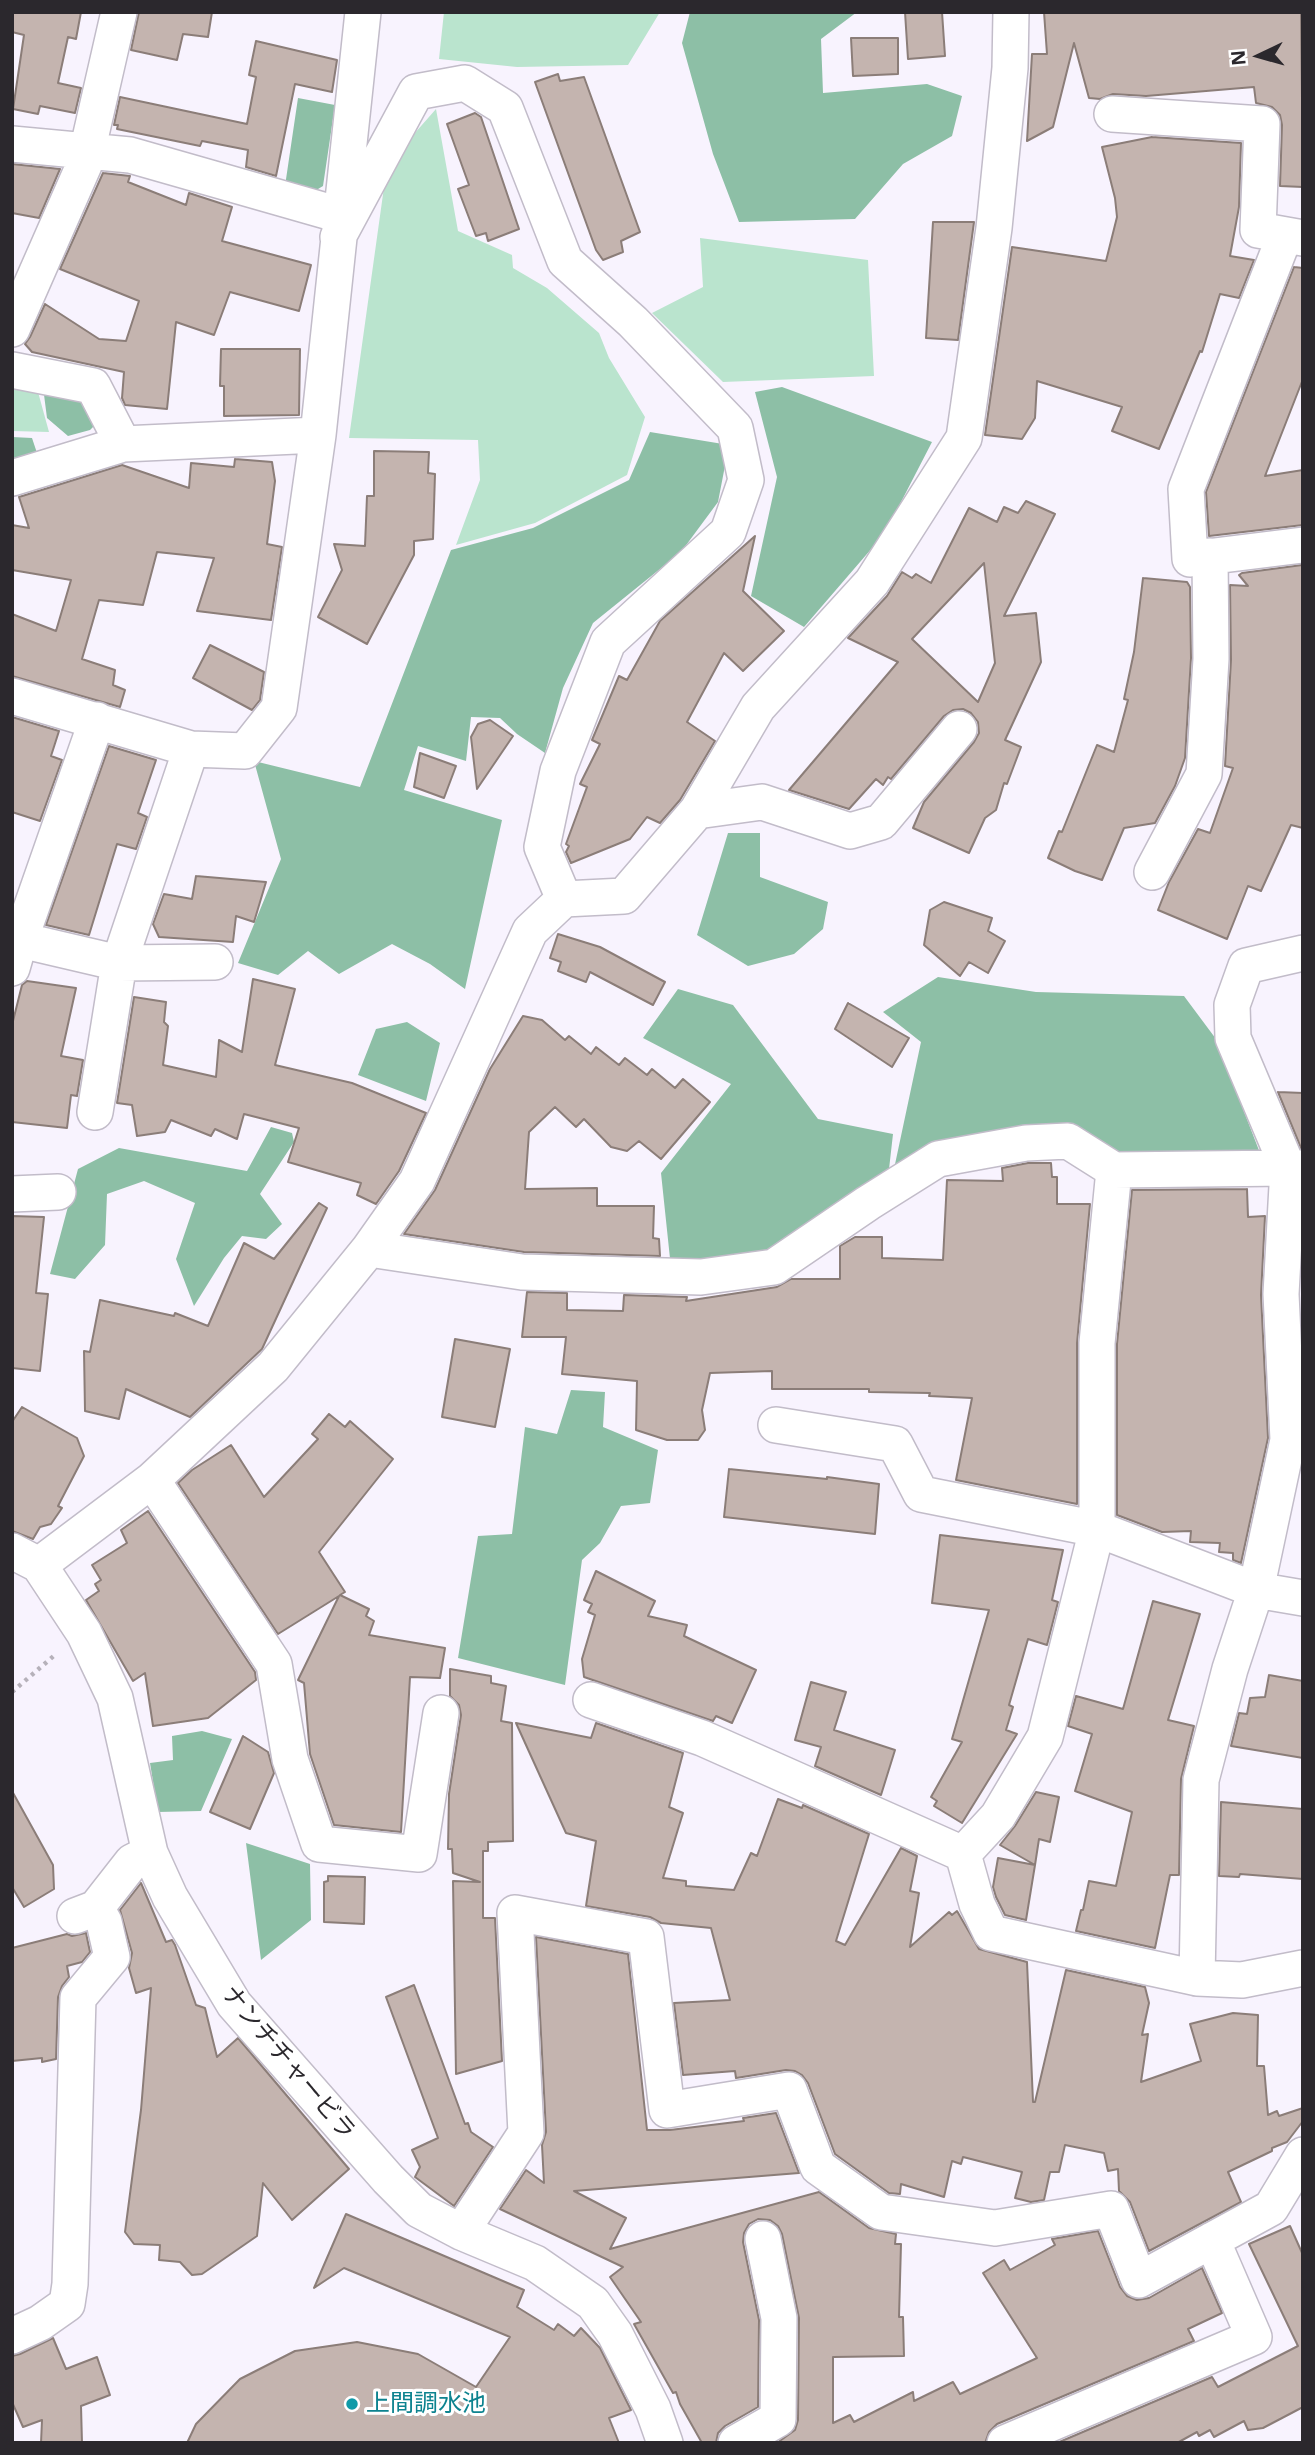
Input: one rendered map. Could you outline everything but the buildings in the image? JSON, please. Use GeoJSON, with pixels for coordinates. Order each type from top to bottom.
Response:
{"type":"FeatureCollection","features":[{"type":"Feature","properties":{"kind":"street"},"geometry":{"type":"LineString","coordinates":[[12,329],[89,151],[119,12]]}},
{"type":"Feature","properties":{"kind":"street"},"geometry":{"type":"LineString","coordinates":[[12,696],[191,749],[245,751],[279,708],[318,435],[363,12]]}},
{"type":"Feature","properties":{"kind":"street"},"geometry":{"type":"LineString","coordinates":[[26,1558],[152,1480],[273,1367],[369,1249],[417,1181],[530,931],[564,899],[624,896],[697,811],[758,707],[872,582],[964,438],[994,228],[1010,68],[1011,12]]}},
{"type":"Feature","properties":{"kind":"street"},"geometry":{"type":"LineString","coordinates":[[339,226],[416,92],[465,83],[505,108],[565,261],[633,322],[735,428],[746,480],[728,532],[608,642],[558,771],[542,847],[564,899]]}},
{"type":"Feature","properties":{"kind":"street"},"geometry":{"type":"LineString","coordinates":[[1112,114],[1262,124],[1258,230],[1294,237],[1186,489],[1190,559],[1303,545]]}},
{"type":"Feature","properties":{"kind":"street"},"geometry":{"type":"LineString","coordinates":[[12,144],[130,155],[339,226]]}},
{"type":"Feature","properties":{"kind":"street"},"geometry":{"type":"LineString","coordinates":[[12,370],[93,386],[123,444]]}},
{"type":"Feature","properties":{"kind":"street"},"geometry":{"type":"LineString","coordinates":[[12,478],[123,444],[318,435]]}},
{"type":"Feature","properties":{"kind":"street"},"geometry":{"type":"LineString","coordinates":[[1152,872],[1204,774],[1211,659],[1210,556]]}},
{"type":"Feature","properties":{"kind":"street"},"geometry":{"type":"LineString","coordinates":[[97,720],[15,949],[119,963],[215,962]]}},
{"type":"Feature","properties":{"kind":"street"},"geometry":{"type":"LineString","coordinates":[[697,811],[762,802],[850,831],[881,822],[959,729]]}},
{"type":"Feature","properties":{"kind":"street"},"geometry":{"type":"LineString","coordinates":[[95,1112],[119,963],[191,749]]}},
{"type":"Feature","properties":{"kind":"street"},"geometry":{"type":"LineString","coordinates":[[1196,1978],[1201,1780],[1230,1669],[1256,1591],[1287,1440],[1281,1294],[1295,1168],[1233,1038],[1232,1006],[1245,966],[1303,953]]}},
{"type":"Feature","properties":{"kind":"street"},"geometry":{"type":"LineString","coordinates":[[369,1249],[522,1272],[701,1277],[774,1267],[938,1159],[1026,1143],[1068,1141],[1114,1170],[1295,1168]]}},
{"type":"Feature","properties":{"kind":"street"},"geometry":{"type":"LineString","coordinates":[[963,1854],[999,1816],[1045,1737],[1097,1530],[1097,1343],[1114,1170]]}},
{"type":"Feature","properties":{"kind":"street"},"geometry":{"type":"LineString","coordinates":[[12,1194],[58,1192]]}},
{"type":"Feature","properties":{"kind":"street"},"geometry":{"type":"LineString","coordinates":[[776,1425],[895,1444],[921,1494],[1097,1530],[1256,1591],[1303,1598]]}},
{"type":"Feature","properties":{"kind":"street"},"geometry":{"type":"LineString","coordinates":[[152,1480],[274,1664],[290,1759],[319,1844],[419,1854],[441,1713]]}},
{"type":"Feature","properties":{"kind":"street","name":"ナンチチャービラ"},"geometry":{"type":"LineString","coordinates":[[26,1558],[84,1633],[115,1698],[150,1853],[170,1897],[234,2004],[388,2179],[419,2210],[461,2232],[535,2263],[593,2303],[615,2334],[653,2409],[665,2443]]}},
{"type":"Feature","properties":{"kind":"street"},"geometry":{"type":"LineString","coordinates":[[591,1700],[702,1738],[963,1854]]}},
{"type":"Feature","properties":{"kind":"street"},"geometry":{"type":"LineString","coordinates":[[12,2336],[40,2323],[67,2304],[71,2270],[78,1998],[112,1957],[104,1922],[84,1913],[132,1862],[150,1853]]}},
{"type":"Feature","properties":{"kind":"street"},"geometry":{"type":"LineString","coordinates":[[963,1854],[977,1904],[991,1934],[1196,1978],[1242,1980],[1303,1968]]}},
{"type":"Feature","properties":{"kind":"street"},"geometry":{"type":"LineString","coordinates":[[461,2232],[526,2133],[515,1913],[646,1937],[667,2110],[789,2090],[818,2167],[881,2212],[995,2228],[1111,2209],[1139,2280],[1271,2208],[1303,2155]]}},
{"type":"Feature","properties":{"kind":"street"},"geometry":{"type":"LineString","coordinates":[[736,2443],[778,2419],[779,2318],[762,2239]]}},
{"type":"Feature","properties":{"kind":"street"},"geometry":{"type":"LineString","coordinates":[[1005,2443],[1254,2337],[1212,2240]]}},
{"type":"Feature","properties":{"kind":"path"},"geometry":{"type":"LineString","coordinates":[[12,1692],[84,1633]]}},
{"type":"Feature","properties":{"kind":"green space"},"geometry":{"type":"Polygon","coordinates":[[[444,12],[660,12],[628,65],[517,67],[439,59],[444,12]]]}},
{"type":"Feature","properties":{"kind":"green space"},"geometry":{"type":"Polygon","coordinates":[[[690,12],[857,12],[821,39],[823,93],[927,84],[962,96],[952,136],[903,164],[855,219],[739,222],[713,154],[682,43],[690,12]]]}},
{"type":"Feature","properties":{"kind":"green space"},"geometry":{"type":"Polygon","coordinates":[[[298,98],[335,105],[323,186],[308,195],[285,186],[298,98]]]}},
{"type":"Feature","properties":{"kind":"green space"},"geometry":{"type":"Polygon","coordinates":[[[436,109],[458,231],[512,255],[513,268],[547,288],[599,333],[609,358],[645,417],[627,475],[535,523],[456,545],[480,480],[478,440],[349,438],[385,180],[414,134],[436,109]]]}},
{"type":"Feature","properties":{"kind":"green space"},"geometry":{"type":"Polygon","coordinates":[[[700,238],[868,260],[874,376],[723,382],[652,313],[703,287],[700,238]]]}},
{"type":"Feature","properties":{"kind":"green space"},"geometry":{"type":"Polygon","coordinates":[[[12,385],[38,392],[49,432],[12,431],[12,385]]]}},
{"type":"Feature","properties":{"kind":"green space"},"geometry":{"type":"Polygon","coordinates":[[[43,387],[80,398],[97,423],[90,430],[68,436],[47,418],[43,387]]]}},
{"type":"Feature","properties":{"kind":"green space"},"geometry":{"type":"Polygon","coordinates":[[[782,387],[932,442],[885,533],[804,627],[751,596],[777,477],[755,392],[782,387]]]}},
{"type":"Feature","properties":{"kind":"green space"},"geometry":{"type":"Polygon","coordinates":[[[650,432],[729,445],[718,502],[681,552],[593,623],[563,688],[545,753],[517,734],[500,718],[471,717],[466,761],[418,746],[404,790],[502,820],[465,989],[430,964],[392,944],[339,974],[308,951],[278,975],[238,963],[281,859],[254,761],[360,787],[451,550],[533,528],[629,480],[650,432]]]}},
{"type":"Feature","properties":{"kind":"green space"},"geometry":{"type":"Polygon","coordinates":[[[12,437],[32,438],[37,453],[12,462],[12,437]]]}},
{"type":"Feature","properties":{"kind":"green space"},"geometry":{"type":"Polygon","coordinates":[[[728,833],[760,833],[760,877],[828,902],[823,929],[794,954],[748,966],[697,935],[728,833]]]}},
{"type":"Feature","properties":{"kind":"green space"},"geometry":{"type":"Polygon","coordinates":[[[938,977],[1036,992],[1184,996],[1216,1039],[1260,1153],[1123,1157],[1070,1126],[894,1169],[921,1042],[883,1012],[938,977]]]}},
{"type":"Feature","properties":{"kind":"green space"},"geometry":{"type":"Polygon","coordinates":[[[678,989],[733,1005],[818,1119],[893,1134],[888,1178],[772,1251],[671,1268],[661,1173],[731,1084],[643,1038],[678,989]]]}},
{"type":"Feature","properties":{"kind":"green space"},"geometry":{"type":"Polygon","coordinates":[[[407,1022],[440,1043],[426,1101],[358,1075],[376,1029],[407,1022]]]}},
{"type":"Feature","properties":{"kind":"green space"},"geometry":{"type":"Polygon","coordinates":[[[271,1127],[292,1133],[294,1142],[260,1194],[282,1224],[266,1239],[242,1236],[224,1258],[194,1306],[176,1259],[195,1203],[144,1181],[107,1194],[105,1245],[75,1279],[50,1274],[78,1169],[119,1148],[247,1171],[271,1127]]]}},
{"type":"Feature","properties":{"kind":"green space"},"geometry":{"type":"Polygon","coordinates":[[[571,1390],[605,1392],[603,1427],[658,1450],[650,1503],[621,1506],[600,1543],[582,1560],[565,1685],[458,1658],[478,1536],[512,1534],[525,1427],[557,1434],[571,1390]]]}},
{"type":"Feature","properties":{"kind":"green space"},"geometry":{"type":"Polygon","coordinates":[[[202,1731],[232,1739],[201,1811],[158,1812],[150,1763],[173,1760],[172,1736],[202,1731]]]}},
{"type":"Feature","properties":{"kind":"green space"},"geometry":{"type":"Polygon","coordinates":[[[246,1843],[310,1864],[311,1920],[261,1960],[246,1843]]]}},
{"type":"Feature","properties":{"kind":"place","name":"上間調水池"},"geometry":{"type":"Point","coordinates":[352,2404]}}]}
